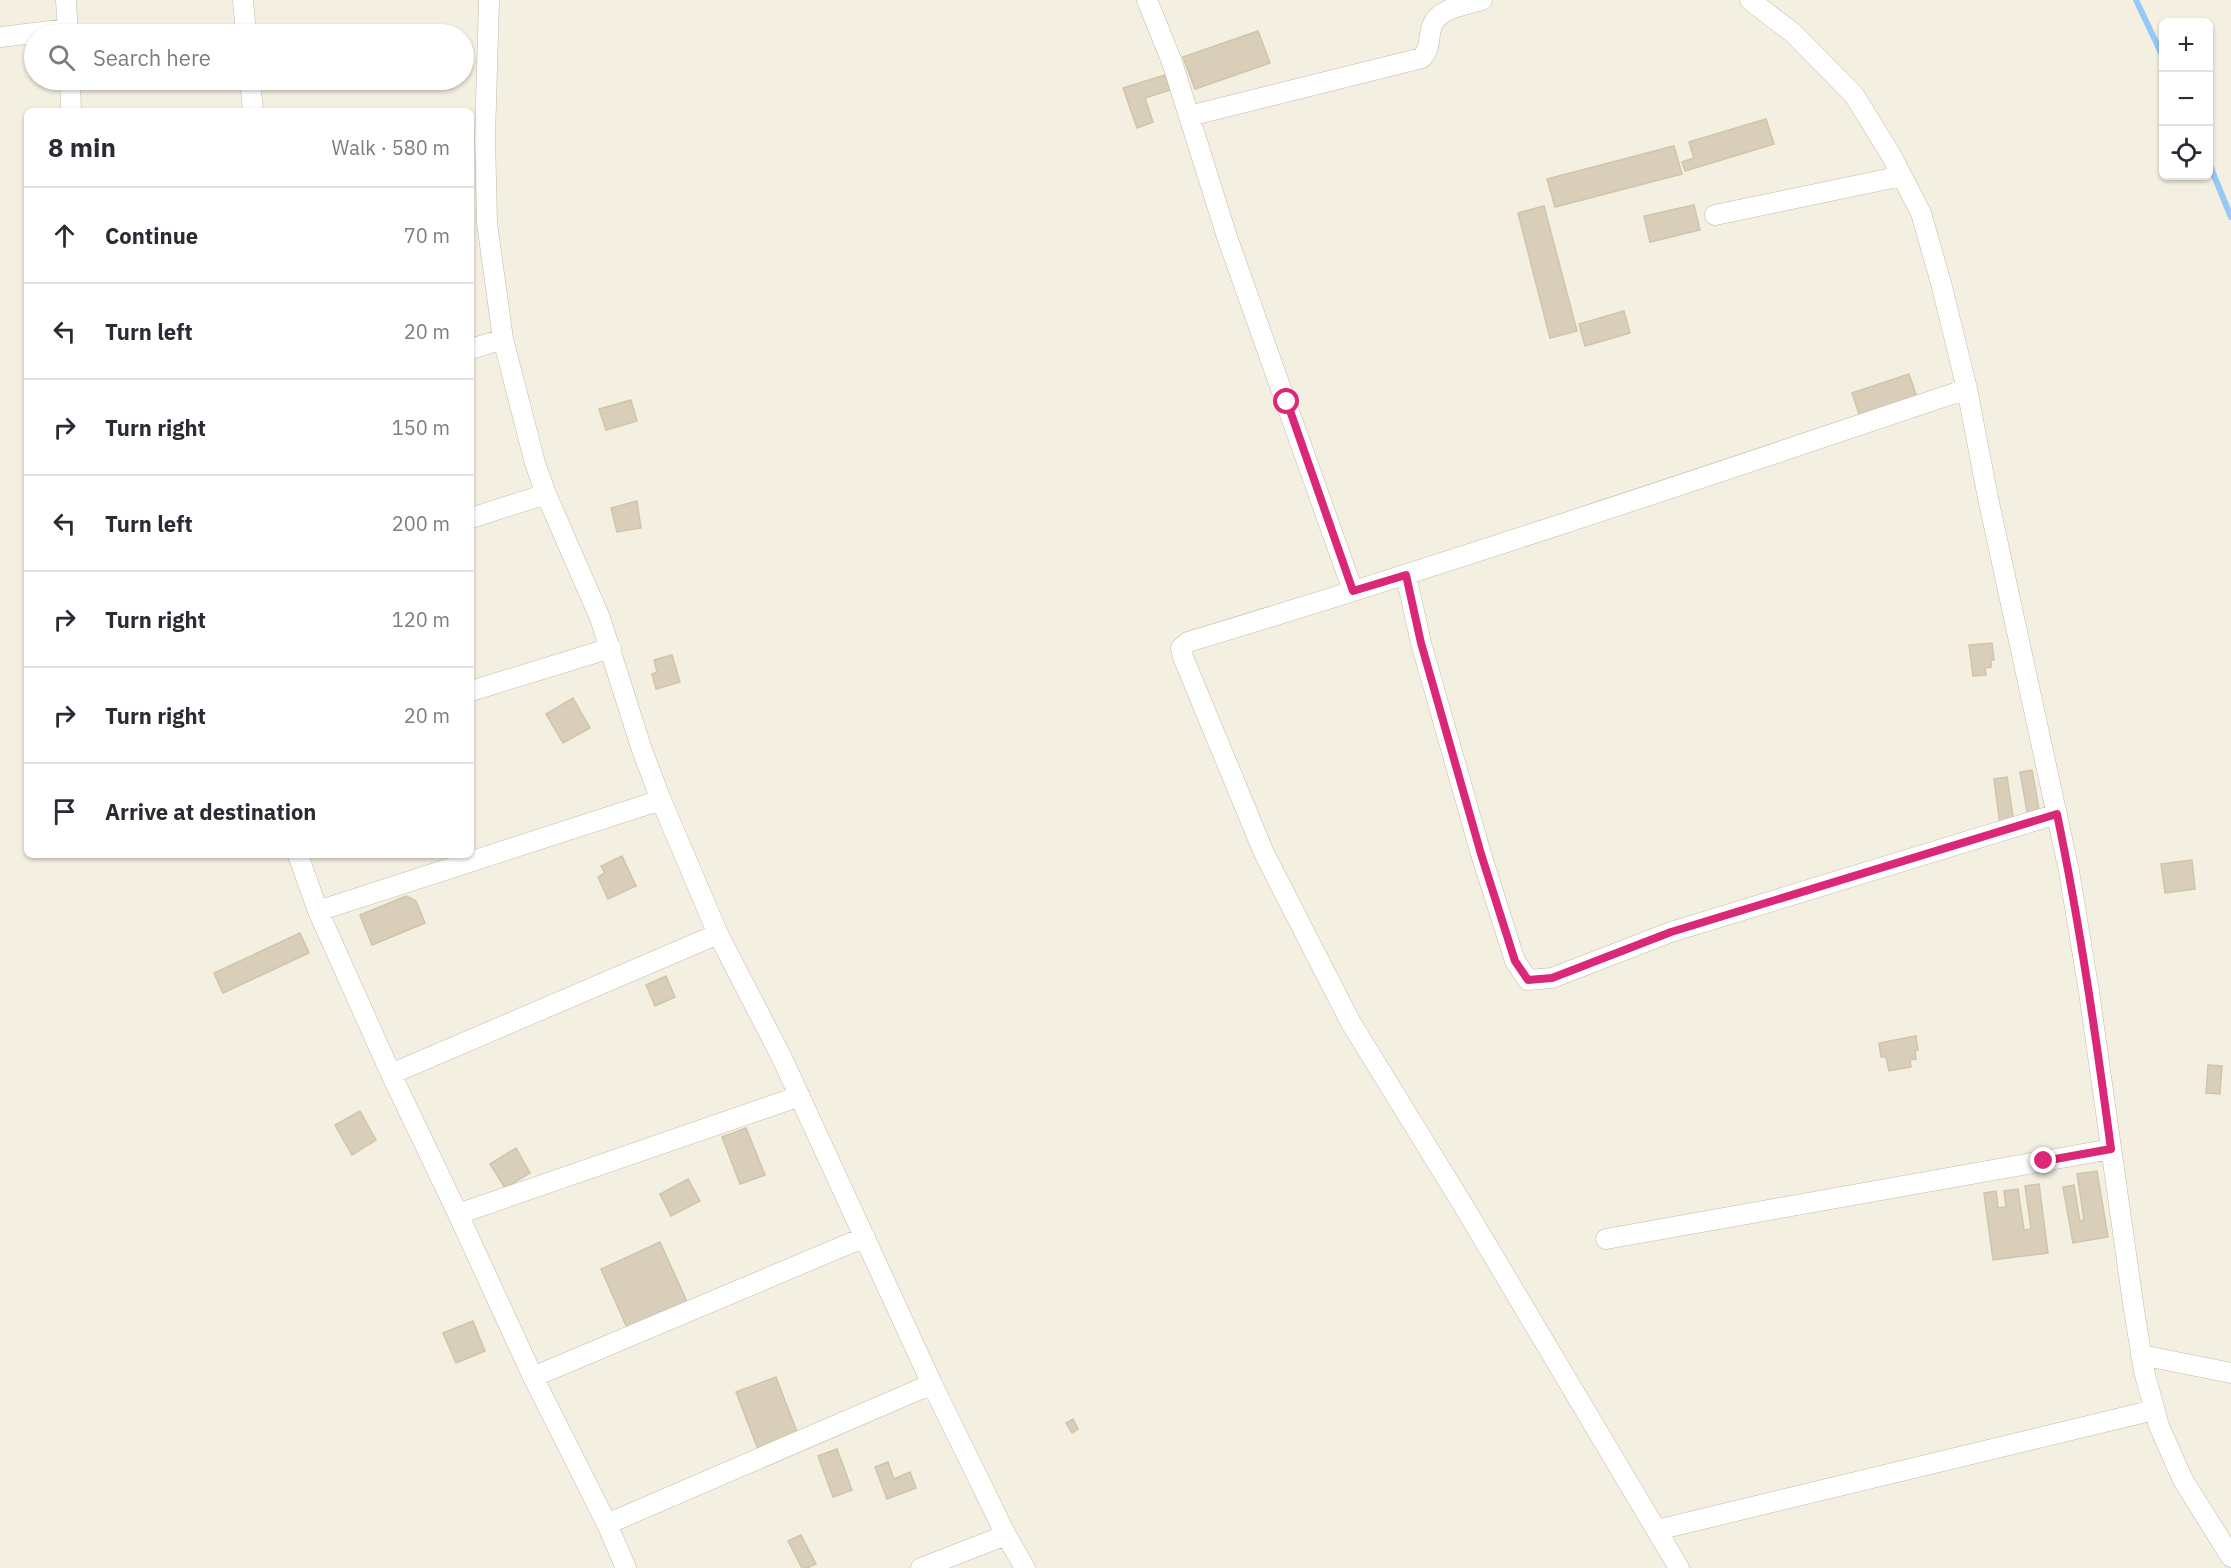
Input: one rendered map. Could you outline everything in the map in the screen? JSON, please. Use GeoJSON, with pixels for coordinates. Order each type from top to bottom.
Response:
{"type":"FeatureCollection","features":[{"type":"Feature","properties":{"kind":"street"},"geometry":{"type":"LineString","coordinates":[[66,0],[68,24]]}},
{"type":"Feature","properties":{"kind":"street"},"geometry":{"type":"LineString","coordinates":[[243,0],[245,24]]}},
{"type":"Feature","properties":{"kind":"street"},"geometry":{"type":"LineString","coordinates":[[489,0],[478,140],[503,339],[535,463],[611,648],[642,750],[661,800],[718,934],[800,1096],[932,1384],[1006,1535],[1025,1568]]}},
{"type":"Feature","properties":{"kind":"street"},"geometry":{"type":"LineString","coordinates":[[1147,0],[1172,62],[1227,237],[1353,591]]}},
{"type":"Feature","properties":{"kind":"street"},"geometry":{"type":"LineString","coordinates":[[1189,116],[1422,58],[1430,48],[1432,25],[1441,14],[1482,0]]}},
{"type":"Feature","properties":{"kind":"street"},"geometry":{"type":"LineString","coordinates":[[1750,0],[1793,33],[1854,94],[1921,213],[1967,389],[1988,498],[2069,871],[2142,1354],[2154,1410],[2158,1426],[2183,1480],[2231,1557]]}},
{"type":"Feature","properties":{"kind":"street"},"geometry":{"type":"LineString","coordinates":[[0,37],[24,35]]}},
{"type":"Feature","properties":{"kind":"street"},"geometry":{"type":"LineString","coordinates":[[70,90],[71,108]]}},
{"type":"Feature","properties":{"kind":"street"},"geometry":{"type":"LineString","coordinates":[[251,90],[253,108]]}},
{"type":"Feature","properties":{"kind":"street"},"geometry":{"type":"LineString","coordinates":[[1715,215],[1902,176]]}},
{"type":"Feature","properties":{"kind":"street"},"geometry":{"type":"LineString","coordinates":[[474,348],[503,339]]}},
{"type":"Feature","properties":{"kind":"street"},"geometry":{"type":"LineString","coordinates":[[1679,1568],[1463,1205],[1351,1023],[1264,853],[1181,648],[1188,642],[1618,507],[1967,389]]}},
{"type":"Feature","properties":{"kind":"street"},"geometry":{"type":"LineString","coordinates":[[474,517],[546,494]]}},
{"type":"Feature","properties":{"kind":"street"},"geometry":{"type":"LineString","coordinates":[[1406,575],[1421,643],[1481,854],[1515,961],[1528,980],[1552,978],[1671,932],[2057,814]]}},
{"type":"Feature","properties":{"kind":"street"},"geometry":{"type":"LineString","coordinates":[[474,690],[611,648]]}},
{"type":"Feature","properties":{"kind":"street"},"geometry":{"type":"LineString","coordinates":[[318,911],[661,800]]}},
{"type":"Feature","properties":{"kind":"street"},"geometry":{"type":"LineString","coordinates":[[299,858],[318,911],[390,1074],[533,1377],[607,1524],[626,1568]]}},
{"type":"Feature","properties":{"kind":"street"},"geometry":{"type":"LineString","coordinates":[[390,1074],[718,934]]}},
{"type":"Feature","properties":{"kind":"street"},"geometry":{"type":"LineString","coordinates":[[458,1214],[800,1096]]}},
{"type":"Feature","properties":{"kind":"street"},"geometry":{"type":"LineString","coordinates":[[1606,1239],[2111,1149]]}},
{"type":"Feature","properties":{"kind":"street"},"geometry":{"type":"LineString","coordinates":[[533,1377],[865,1237]]}},
{"type":"Feature","properties":{"kind":"street"},"geometry":{"type":"LineString","coordinates":[[2142,1354],[2231,1373]]}},
{"type":"Feature","properties":{"kind":"street"},"geometry":{"type":"LineString","coordinates":[[607,1524],[932,1384]]}},
{"type":"Feature","properties":{"kind":"street"},"geometry":{"type":"LineString","coordinates":[[1657,1530],[2154,1410]]}},
{"type":"Feature","properties":{"kind":"street"},"geometry":{"type":"LineString","coordinates":[[921,1568],[1006,1535]]}},
{"type":"Feature","properties":{"kind":"street"},"geometry":{"type":"LineString","coordinates":[[2223,1568],[2231,1564]]}},
{"type":"Feature","properties":{"kind":"building"},"geometry":{"type":"Polygon","coordinates":[[[1258,31],[1270,63],[1195,89],[1183,57],[1258,31]]]}},
{"type":"Feature","properties":{"kind":"building"},"geometry":{"type":"Polygon","coordinates":[[[1165,75],[1170,90],[1145,98],[1153,122],[1137,128],[1123,88],[1165,75]]]}},
{"type":"Feature","properties":{"kind":"building"},"geometry":{"type":"Polygon","coordinates":[[[1766,119],[1774,144],[1685,171],[1682,162],[1694,158],[1689,142],[1766,119]]]}},
{"type":"Feature","properties":{"kind":"building"},"geometry":{"type":"Polygon","coordinates":[[[1674,146],[1682,174],[1555,207],[1547,179],[1674,146]]]}},
{"type":"Feature","properties":{"kind":"building"},"geometry":{"type":"Polygon","coordinates":[[[1694,205],[1700,230],[1650,242],[1644,216],[1694,205]]]}},
{"type":"Feature","properties":{"kind":"building"},"geometry":{"type":"Polygon","coordinates":[[[1544,206],[1577,331],[1550,338],[1518,213],[1544,206]]]}},
{"type":"Feature","properties":{"kind":"building"},"geometry":{"type":"Polygon","coordinates":[[[1624,311],[1630,333],[1585,346],[1579,324],[1624,311]]]}},
{"type":"Feature","properties":{"kind":"building"},"geometry":{"type":"Polygon","coordinates":[[[1909,374],[1918,400],[1861,420],[1852,393],[1909,374]]]}},
{"type":"Feature","properties":{"kind":"building"},"geometry":{"type":"Polygon","coordinates":[[[631,400],[637,421],[606,430],[599,409],[631,400]]]}},
{"type":"Feature","properties":{"kind":"building"},"geometry":{"type":"Polygon","coordinates":[[[637,501],[641,528],[617,532],[611,508],[637,501]]]}},
{"type":"Feature","properties":{"kind":"building"},"geometry":{"type":"Polygon","coordinates":[[[1992,643],[1994,660],[1991,660],[1991,667],[1985,668],[1986,675],[1973,676],[1969,645],[1992,643]]]}},
{"type":"Feature","properties":{"kind":"building"},"geometry":{"type":"Polygon","coordinates":[[[672,655],[680,682],[656,689],[652,674],[657,672],[654,660],[672,655]]]}},
{"type":"Feature","properties":{"kind":"building"},"geometry":{"type":"Polygon","coordinates":[[[573,698],[590,728],[563,743],[546,714],[573,698]]]}},
{"type":"Feature","properties":{"kind":"building"},"geometry":{"type":"Polygon","coordinates":[[[2032,770],[2040,815],[2028,817],[2020,772],[2032,770]]]}},
{"type":"Feature","properties":{"kind":"building"},"geometry":{"type":"Polygon","coordinates":[[[2007,777],[2014,823],[2000,825],[1994,779],[2007,777]]]}},
{"type":"Feature","properties":{"kind":"building"},"geometry":{"type":"Polygon","coordinates":[[[622,856],[636,886],[608,899],[598,877],[605,873],[601,866],[622,856]]]}},
{"type":"Feature","properties":{"kind":"building"},"geometry":{"type":"Polygon","coordinates":[[[2192,860],[2195,889],[2165,893],[2161,864],[2192,860]]]}},
{"type":"Feature","properties":{"kind":"building"},"geometry":{"type":"Polygon","coordinates":[[[406,896],[416,901],[425,923],[372,945],[360,915],[406,896]]]}},
{"type":"Feature","properties":{"kind":"building"},"geometry":{"type":"Polygon","coordinates":[[[300,933],[309,953],[223,993],[214,973],[300,933]]]}},
{"type":"Feature","properties":{"kind":"building"},"geometry":{"type":"Polygon","coordinates":[[[666,976],[675,997],[655,1006],[646,985],[666,976]]]}},
{"type":"Feature","properties":{"kind":"building"},"geometry":{"type":"Polygon","coordinates":[[[1916,1036],[1918,1050],[1915,1051],[1916,1059],[1910,1060],[1911,1067],[1889,1071],[1886,1057],[1881,1057],[1879,1043],[1916,1036]]]}},
{"type":"Feature","properties":{"kind":"building"},"geometry":{"type":"Polygon","coordinates":[[[2208,1065],[2222,1066],[2220,1094],[2206,1093],[2208,1065]]]}},
{"type":"Feature","properties":{"kind":"building"},"geometry":{"type":"Polygon","coordinates":[[[360,1111],[376,1140],[352,1155],[335,1125],[360,1111]]]}},
{"type":"Feature","properties":{"kind":"building"},"geometry":{"type":"Polygon","coordinates":[[[746,1128],[765,1175],[740,1184],[722,1137],[746,1128]]]}},
{"type":"Feature","properties":{"kind":"building"},"geometry":{"type":"Polygon","coordinates":[[[516,1148],[530,1173],[505,1188],[490,1164],[516,1148]]]}},
{"type":"Feature","properties":{"kind":"building"},"geometry":{"type":"Polygon","coordinates":[[[2097,1171],[2108,1237],[2073,1243],[2063,1187],[2074,1185],[2080,1221],[2084,1220],[2077,1174],[2097,1171]]]}},
{"type":"Feature","properties":{"kind":"building"},"geometry":{"type":"Polygon","coordinates":[[[688,1179],[700,1201],[671,1216],[660,1194],[688,1179]]]}},
{"type":"Feature","properties":{"kind":"building"},"geometry":{"type":"Polygon","coordinates":[[[2039,1184],[2048,1253],[1993,1260],[1984,1193],[1996,1191],[1998,1208],[2006,1207],[2004,1191],[2018,1189],[2024,1230],[2031,1229],[2025,1186],[2039,1184]]]}},
{"type":"Feature","properties":{"kind":"building"},"geometry":{"type":"Polygon","coordinates":[[[660,1242],[688,1304],[628,1330],[601,1269],[660,1242]]]}},
{"type":"Feature","properties":{"kind":"building"},"geometry":{"type":"Polygon","coordinates":[[[473,1321],[485,1351],[456,1363],[443,1333],[473,1321]]]}},
{"type":"Feature","properties":{"kind":"building"},"geometry":{"type":"Polygon","coordinates":[[[776,1377],[799,1437],[759,1452],[736,1392],[776,1377]]]}},
{"type":"Feature","properties":{"kind":"building"},"geometry":{"type":"Polygon","coordinates":[[[1073,1419],[1078,1429],[1072,1433],[1066,1423],[1073,1419]]]}},
{"type":"Feature","properties":{"kind":"building"},"geometry":{"type":"Polygon","coordinates":[[[837,1449],[852,1490],[833,1497],[818,1456],[837,1449]]]}},
{"type":"Feature","properties":{"kind":"building"},"geometry":{"type":"Polygon","coordinates":[[[888,1462],[894,1479],[910,1472],[916,1488],[887,1499],[875,1467],[888,1462]]]}},
{"type":"Feature","properties":{"kind":"building"},"geometry":{"type":"Polygon","coordinates":[[[801,1535],[816,1564],[807,1568],[802,1568],[788,1541],[801,1535]]]}},
{"type":"Feature","properties":{"kind":"waterway"},"geometry":{"type":"LineString","coordinates":[[2136,0],[2159,48]]}},
{"type":"Feature","properties":{"kind":"waterway"},"geometry":{"type":"LineString","coordinates":[[2213,173],[2231,217]]}},
{"type":"Feature","properties":{"kind":"route"},"geometry":{"type":"LineString","coordinates":[[1287,402],[1353,591],[1406,575],[1421,643],[1481,854],[1515,961],[1528,980],[1552,978],[1671,932],[2057,814],[2089,992],[2111,1149],[2044,1161]]}}]}
